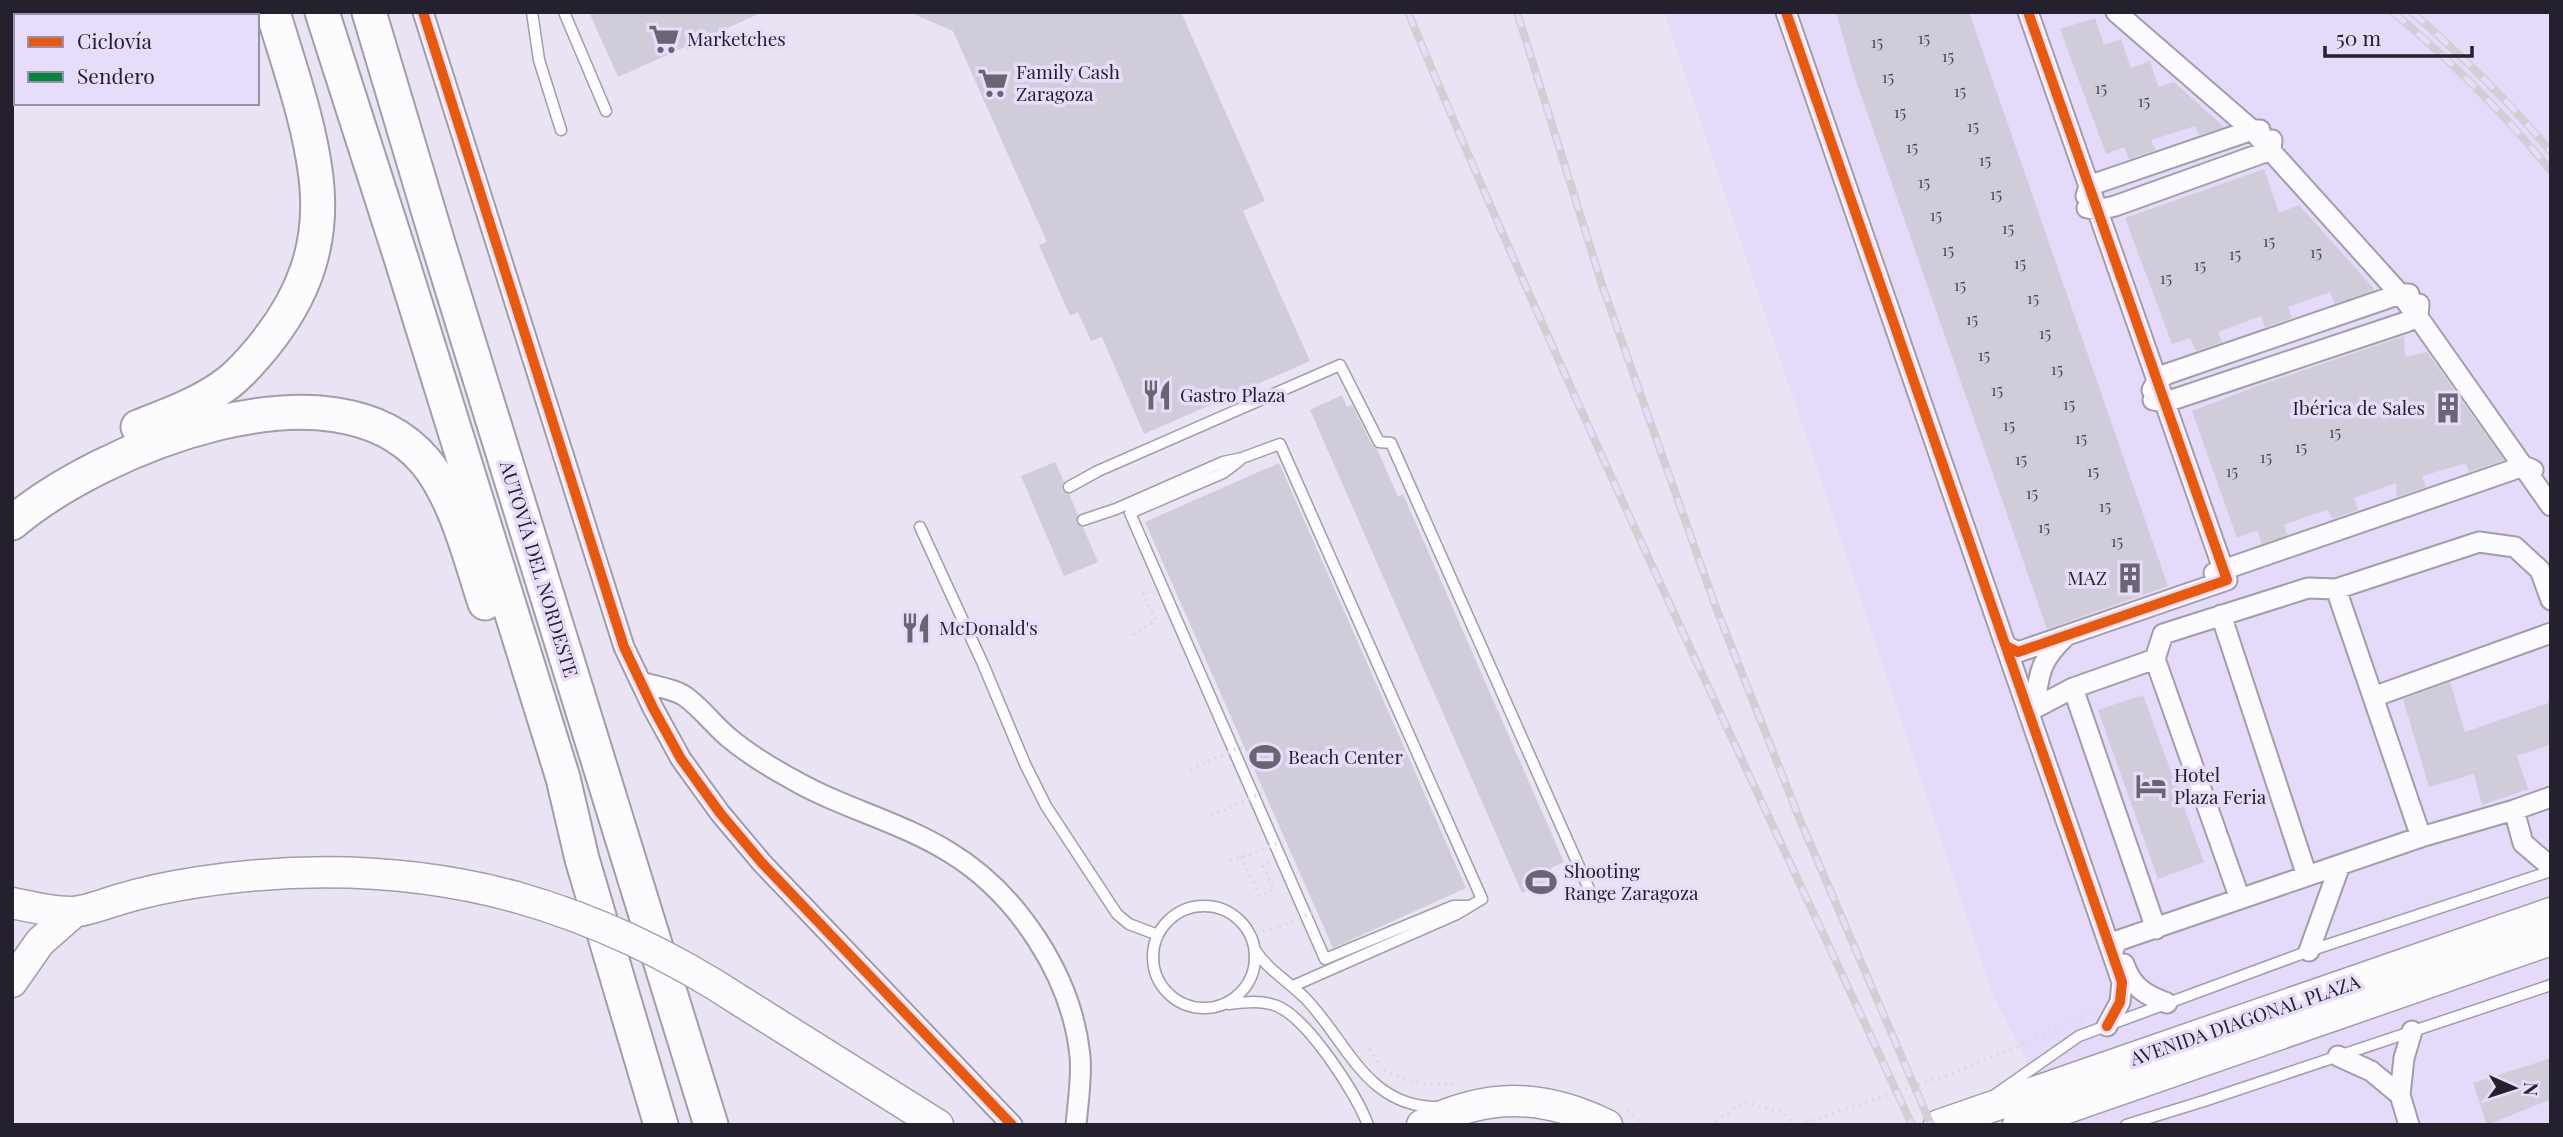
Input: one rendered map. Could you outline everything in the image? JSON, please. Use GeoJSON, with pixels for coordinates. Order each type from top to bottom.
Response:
{"type":"FeatureCollection","features":[{"type":"Feature","properties":{"kind":"highway"},"geometry":{"type":"LineString","coordinates":[[12,493],[89,447],[198,401],[228,383],[274,333],[296,300],[307,271],[316,234],[316,176],[308,132],[272,12]]}},
{"type":"Feature","properties":{"kind":"highway","name":"AUTOVÍA DEL NORDESTE"},"geometry":{"type":"LineString","coordinates":[[322,12],[406,271],[559,765],[582,859],[661,1125]]}},
{"type":"Feature","properties":{"kind":"highway","name":"AUTOVÍA DEL NORDESTE"},"geometry":{"type":"LineString","coordinates":[[369,12],[711,1125]]}},
{"type":"Feature","properties":{"kind":"highway"},"geometry":{"type":"LineString","coordinates":[[485,394],[561,579],[731,1125]]}},
{"type":"Feature","properties":{"kind":"highway"},"geometry":{"type":"LineString","coordinates":[[12,523],[65,485],[108,463],[173,437],[223,423],[266,415],[321,413],[348,415],[387,431],[425,461],[448,498],[475,571],[544,785],[582,859]]}},
{"type":"Feature","properties":{"kind":"main road"},"geometry":{"type":"LineString","coordinates":[[12,982],[40,942],[73,913],[141,893],[227,878],[318,871],[422,878],[516,897],[590,920],[639,942],[697,974],[938,1125]]}},
{"type":"Feature","properties":{"kind":"main road"},"geometry":{"type":"LineString","coordinates":[[12,903],[73,913]]}},
{"type":"Feature","properties":{"kind":"main road","name":"AVENIDA DIAGONAL PLAZA"},"geometry":{"type":"LineString","coordinates":[[1939,1125],[2551,913]]}},
{"type":"Feature","properties":{"kind":"main road","name":"AVENIDA DIAGONAL PLAZA"},"geometry":{"type":"LineString","coordinates":[[2018,1125],[2551,940]]}},
{"type":"Feature","properties":{"kind":"main road"},"geometry":{"type":"LineString","coordinates":[[1422,1125],[1448,1112],[1503,1100],[1530,1100],[1557,1105],[1607,1125]]}},
{"type":"Feature","properties":{"kind":"street"},"geometry":{"type":"LineString","coordinates":[[423,12],[624,647],[640,682],[681,759],[720,813],[762,863],[1012,1125]]}},
{"type":"Feature","properties":{"kind":"street"},"geometry":{"type":"LineString","coordinates":[[1786,12],[2036,704],[2114,947],[2122,982],[2120,1002],[2106,1026]]}},
{"type":"Feature","properties":{"kind":"street"},"geometry":{"type":"LineString","coordinates":[[1796,12],[2114,947],[2129,978],[2145,995],[2167,1003]]}},
{"type":"Feature","properties":{"kind":"street"},"geometry":{"type":"LineString","coordinates":[[2013,646],[2069,634],[2227,580],[2218,572],[2089,202],[2018,12]]}},
{"type":"Feature","properties":{"kind":"street"},"geometry":{"type":"LineString","coordinates":[[2028,12],[2089,202]]}},
{"type":"Feature","properties":{"kind":"street"},"geometry":{"type":"LineString","coordinates":[[2116,12],[2266,136]]}},
{"type":"Feature","properties":{"kind":"street"},"geometry":{"type":"LineString","coordinates":[[2130,12],[2266,136],[2413,301],[2547,481]]}},
{"type":"Feature","properties":{"kind":"street"},"geometry":{"type":"LineString","coordinates":[[2089,202],[2266,136]]}},
{"type":"Feature","properties":{"kind":"street"},"geometry":{"type":"LineString","coordinates":[[2089,202],[2115,206],[2266,136]]}},
{"type":"Feature","properties":{"kind":"street"},"geometry":{"type":"LineString","coordinates":[[2156,394],[2167,374],[2413,301]]}},
{"type":"Feature","properties":{"kind":"street"},"geometry":{"type":"LineString","coordinates":[[2156,394],[2413,301]]}},
{"type":"Feature","properties":{"kind":"street"},"geometry":{"type":"LineString","coordinates":[[2413,301],[2551,506]]}},
{"type":"Feature","properties":{"kind":"street"},"geometry":{"type":"LineString","coordinates":[[2013,646],[2524,466]]}},
{"type":"Feature","properties":{"kind":"street"},"geometry":{"type":"LineString","coordinates":[[2524,466],[2547,481]]}},
{"type":"Feature","properties":{"kind":"street"},"geometry":{"type":"LineString","coordinates":[[2240,899],[2155,659],[2163,634],[2308,587],[2336,589],[2479,542],[2515,547],[2540,570],[2551,600]]}},
{"type":"Feature","properties":{"kind":"street"},"geometry":{"type":"LineString","coordinates":[[2336,589],[2421,837]]}},
{"type":"Feature","properties":{"kind":"street"},"geometry":{"type":"LineString","coordinates":[[2221,614],[2307,876]]}},
{"type":"Feature","properties":{"kind":"street"},"geometry":{"type":"LineString","coordinates":[[2036,704],[2040,667],[2052,650],[2069,634]]}},
{"type":"Feature","properties":{"kind":"street"},"geometry":{"type":"LineString","coordinates":[[2373,698],[2551,634]]}},
{"type":"Feature","properties":{"kind":"street"},"geometry":{"type":"LineString","coordinates":[[2036,704],[2155,659]]}},
{"type":"Feature","properties":{"kind":"street"},"geometry":{"type":"LineString","coordinates":[[640,682],[685,695],[729,738],[760,761],[824,796],[948,851],[982,875],[1022,919],[1046,955],[1063,989],[1073,1019],[1080,1057],[1076,1125]]}},
{"type":"Feature","properties":{"kind":"street"},"geometry":{"type":"LineString","coordinates":[[2073,688],[2156,929]]}},
{"type":"Feature","properties":{"kind":"street"},"geometry":{"type":"LineString","coordinates":[[2114,947],[2156,929],[2307,876],[2551,797]]}},
{"type":"Feature","properties":{"kind":"street"},"geometry":{"type":"LineString","coordinates":[[2514,810],[2523,842],[2551,869]]}},
{"type":"Feature","properties":{"kind":"street"},"geometry":{"type":"LineString","coordinates":[[2309,951],[2340,865]]}},
{"type":"Feature","properties":{"kind":"street"},"geometry":{"type":"LineString","coordinates":[[2409,1125],[2400,1095],[2404,1058],[2412,1031]]}},
{"type":"Feature","properties":{"kind":"street"},"geometry":{"type":"LineString","coordinates":[[2338,1056],[2371,1071],[2400,1095]]}},
{"type":"Feature","properties":{"kind":"lane"},"geometry":{"type":"LineString","coordinates":[[532,12],[539,60],[561,130]]}},
{"type":"Feature","properties":{"kind":"lane"},"geometry":{"type":"LineString","coordinates":[[564,12],[606,111]]}},
{"type":"Feature","properties":{"kind":"lane"},"geometry":{"type":"LineString","coordinates":[[1069,487],[1098,471],[1340,365],[1379,442],[1391,443],[1589,889]]}},
{"type":"Feature","properties":{"kind":"lane"},"geometry":{"type":"LineString","coordinates":[[1083,520],[1116,509],[1223,461],[1242,458],[1280,444],[1482,899],[1457,914],[1293,986]]}},
{"type":"Feature","properties":{"kind":"lane"},"geometry":{"type":"LineString","coordinates":[[1242,458],[1223,472],[1130,513],[1325,959],[1453,906],[1468,906]]}},
{"type":"Feature","properties":{"kind":"lane"},"geometry":{"type":"LineString","coordinates":[[920,527],[1046,806],[1117,914],[1129,924],[1158,935]]}},
{"type":"Feature","properties":{"kind":"lane"},"geometry":{"type":"LineString","coordinates":[[1970,1114],[2009,1083],[2079,1036],[2309,951],[2551,869]]}},
{"type":"Feature","properties":{"kind":"lane"},"geometry":{"type":"LineString","coordinates":[[1368,1125],[1339,1070],[1291,1014],[1279,1007],[1262,1003],[1205,1008],[1189,1006],[1175,999],[1164,988],[1156,974],[1153,961],[1158,935],[1167,922],[1180,912],[1195,907],[1211,906],[1226,911],[1240,920],[1250,934],[1262,962],[1293,986],[1317,1011],[1366,1077],[1380,1090],[1396,1100],[1415,1106],[1475,1104]]}},
{"type":"Feature","properties":{"kind":"lane"},"geometry":{"type":"LineString","coordinates":[[1221,1005],[1236,997],[1248,984],[1254,967],[1255,950]]}},
{"type":"Feature","properties":{"kind":"lane"},"geometry":{"type":"LineString","coordinates":[[2126,1125],[2551,985]]}},
{"type":"Feature","properties":{"kind":"path"},"geometry":{"type":"LineString","coordinates":[[1133,635],[1156,620],[1143,594]]}},
{"type":"Feature","properties":{"kind":"path"},"geometry":{"type":"LineString","coordinates":[[1190,769],[1244,746]]}},
{"type":"Feature","properties":{"kind":"path"},"geometry":{"type":"LineString","coordinates":[[1211,816],[1264,792]]}},
{"type":"Feature","properties":{"kind":"path"},"geometry":{"type":"LineString","coordinates":[[1230,861],[1285,840]]}},
{"type":"Feature","properties":{"kind":"path"},"geometry":{"type":"LineString","coordinates":[[1241,856],[1260,896],[1274,890],[1263,866]]}},
{"type":"Feature","properties":{"kind":"path"},"geometry":{"type":"LineString","coordinates":[[1250,934],[1279,927],[1317,911]]}},
{"type":"Feature","properties":{"kind":"path"},"geometry":{"type":"LineString","coordinates":[[1710,1125],[1744,1102],[1782,1112],[1798,1125],[1950,1074],[2120,1002]]}},
{"type":"Feature","properties":{"kind":"shaded area"},"geometry":{"type":"Polygon","coordinates":[[[1664,12],[2551,12],[2551,1125],[2059,1125],[1994,997],[1664,12]]]}},
{"type":"Feature","properties":{"kind":"building"},"geometry":{"type":"Polygon","coordinates":[[[589,12],[763,12],[618,77],[589,12]]]}},
{"type":"Feature","properties":{"kind":"building"},"geometry":{"type":"Polygon","coordinates":[[[909,12],[1181,12],[1265,201],[1243,211],[1310,361],[1144,434],[1102,337],[1091,341],[1078,312],[1070,316],[1039,245],[1047,242],[953,31],[909,12]]]}},
{"type":"Feature","properties":{"kind":"building"},"geometry":{"type":"Polygon","coordinates":[[[1836,12],[1969,12],[2168,586],[2047,629],[1853,72],[1836,12]]]}},
{"type":"Feature","properties":{"kind":"building"},"geometry":{"type":"Polygon","coordinates":[[[2095,18],[2104,45],[2121,39],[2131,68],[2150,61],[2158,87],[2174,82],[2224,127],[2199,135],[2195,126],[2151,140],[2156,150],[2129,159],[2124,147],[2106,154],[2060,29],[2095,18]]]}},
{"type":"Feature","properties":{"kind":"building"},"geometry":{"type":"Polygon","coordinates":[[[2264,169],[2279,213],[2299,205],[2375,290],[2335,304],[2330,292],[2288,307],[2292,318],[2265,327],[2261,316],[2218,332],[2222,342],[2196,351],[2190,338],[2172,344],[2125,218],[2264,169]]]}},
{"type":"Feature","properties":{"kind":"building"},"geometry":{"type":"Polygon","coordinates":[[[2404,336],[2405,357],[2427,352],[2504,460],[2469,472],[2466,463],[2422,476],[2426,487],[2397,497],[2396,483],[2354,498],[2358,510],[2332,519],[2328,510],[2305,517],[2284,525],[2287,535],[2262,544],[2257,530],[2237,538],[2192,411],[2404,336]]]}},
{"type":"Feature","properties":{"kind":"building"},"geometry":{"type":"Polygon","coordinates":[[[1342,395],[1347,407],[1352,405],[1372,445],[1377,449],[1398,497],[1403,494],[1564,862],[1551,868],[1555,878],[1522,893],[1310,410],[1342,395]]]}},
{"type":"Feature","properties":{"kind":"building"},"geometry":{"type":"Polygon","coordinates":[[[1055,462],[1064,482],[1062,490],[1069,494],[1078,515],[1076,523],[1083,527],[1098,562],[1064,576],[1021,476],[1055,462]]]}},
{"type":"Feature","properties":{"kind":"building"},"geometry":{"type":"Polygon","coordinates":[[[1279,463],[1466,888],[1333,948],[1145,522],[1279,463]]]}},
{"type":"Feature","properties":{"kind":"building"},"geometry":{"type":"Polygon","coordinates":[[[2450,682],[2465,732],[2551,702],[2551,744],[2517,756],[2528,789],[2482,805],[2474,774],[2429,787],[2403,699],[2450,682]]]}},
{"type":"Feature","properties":{"kind":"building","name":"Hotel Plaza Feria"},"geometry":{"type":"Polygon","coordinates":[[[2143,695],[2204,862],[2158,879],[2098,710],[2143,695]]]}},
{"type":"Feature","properties":{"kind":"building"},"geometry":{"type":"Polygon","coordinates":[[[2551,1058],[2551,1099],[2487,1125],[2473,1083],[2551,1058]]]}},
{"type":"Feature","properties":{"kind":"railway"},"geometry":{"type":"LineString","coordinates":[[1408,12],[1467,153],[1591,432],[1912,1125]]}},
{"type":"Feature","properties":{"kind":"railway"},"geometry":{"type":"LineString","coordinates":[[1517,12],[1603,288],[1715,605],[1800,820],[1931,1125]]}},
{"type":"Feature","properties":{"kind":"railway"},"geometry":{"type":"LineString","coordinates":[[2393,12],[2476,88],[2551,171]]}},
{"type":"Feature","properties":{"kind":"railway"},"geometry":{"type":"LineString","coordinates":[[2412,12],[2484,79],[2551,152]]}},
{"type":"Feature","properties":{"kind":"cycle path"},"geometry":{"type":"LineString","coordinates":[[423,12],[624,647],[653,708],[681,759],[720,813],[762,863],[1012,1125]]}},
{"type":"Feature","properties":{"kind":"cycle path"},"geometry":{"type":"LineString","coordinates":[[1786,12],[2122,982],[2120,1002],[2107,1026]]}},
{"type":"Feature","properties":{"kind":"cycle path"},"geometry":{"type":"LineString","coordinates":[[2006,646],[2018,652],[2227,580],[2028,12]]}},
{"type":"Feature","properties":{"kind":"place","name":"Marketches"},"geometry":{"type":"Point","coordinates":[664,39]}},
{"type":"Feature","properties":{"kind":"place","name":"Family Cash Zaragoza"},"geometry":{"type":"Point","coordinates":[993,83]}},
{"type":"Feature","properties":{"kind":"place","name":"Gastro Plaza"},"geometry":{"type":"Point","coordinates":[1157,395]}},
{"type":"Feature","properties":{"kind":"place","name":"Ibérica de Sales"},"geometry":{"type":"Point","coordinates":[2448,408]}},
{"type":"Feature","properties":{"kind":"place","name":"MAZ"},"geometry":{"type":"Point","coordinates":[2130,578]}},
{"type":"Feature","properties":{"kind":"place","name":"McDonald's"},"geometry":{"type":"Point","coordinates":[916,628]}},
{"type":"Feature","properties":{"kind":"place","name":"Beach Center"},"geometry":{"type":"Point","coordinates":[1265,757]}},
{"type":"Feature","properties":{"kind":"place","name":"Hotel Plaza Feria"},"geometry":{"type":"Point","coordinates":[2151,786]}},
{"type":"Feature","properties":{"kind":"place","name":"Shooting Range Zaragoza"},"geometry":{"type":"Point","coordinates":[1541,882]}}]}
